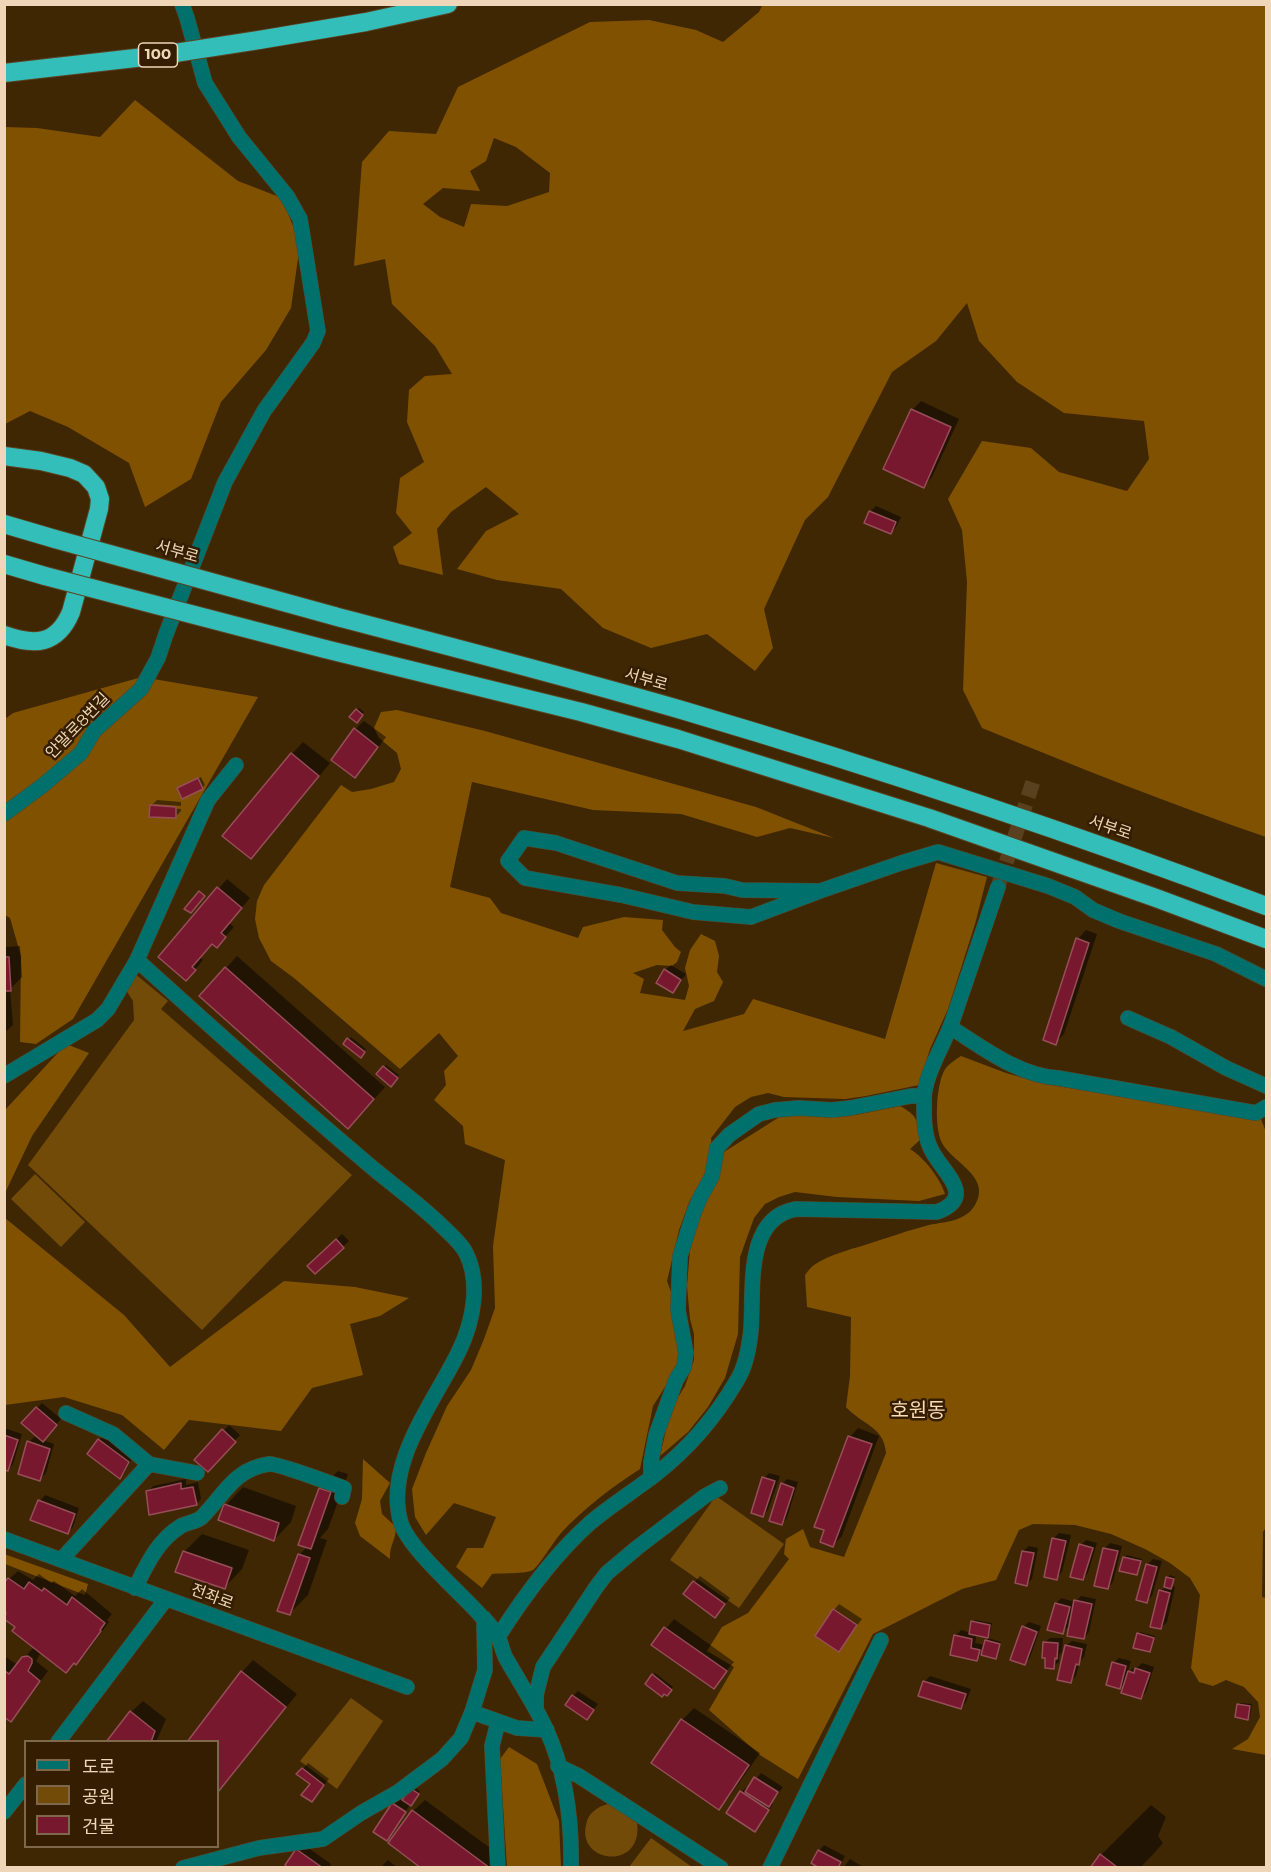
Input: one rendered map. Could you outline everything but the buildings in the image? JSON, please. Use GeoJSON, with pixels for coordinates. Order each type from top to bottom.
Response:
{"type":"FeatureCollection","features":[{"type":"Feature","properties":{"kind":"highway","name":"100"},"geometry":{"type":"LineString","coordinates":[[4,73],[162,55],[260,40],[395,10],[448,4]]}},
{"type":"Feature","properties":{"kind":"highway"},"geometry":{"type":"LineString","coordinates":[[4,456],[41,461],[77,470],[93,482],[100,499],[96,523],[66,622],[60,631],[52,638],[32,642],[4,635]]}},
{"type":"Feature","properties":{"kind":"highway","name":"서부로"},"geometry":{"type":"LineString","coordinates":[[4,524],[673,708],[800,746],[1165,868],[1266,906]]}},
{"type":"Feature","properties":{"kind":"highway"},"geometry":{"type":"LineString","coordinates":[[4,564],[678,739],[929,818],[1266,939]]}},
{"type":"Feature","properties":{"kind":"street","name":"안말로8번길"},"geometry":{"type":"LineString","coordinates":[[4,814],[81,753],[94,731],[141,689],[158,658],[225,482],[264,411],[313,344],[318,331],[300,219],[287,196],[239,137],[206,83],[182,4]]}},
{"type":"Feature","properties":{"kind":"street"},"geometry":{"type":"LineString","coordinates":[[4,1076],[97,1020],[115,999],[136,960],[208,800],[236,765]]}},
{"type":"Feature","properties":{"kind":"street"},"geometry":{"type":"LineString","coordinates":[[820,891],[742,890],[724,886],[676,883],[556,843],[524,838],[508,861],[525,878],[621,895],[693,912],[752,917],[820,891],[938,852],[1048,886],[1075,897],[1093,910],[1216,954],[1266,979]]}},
{"type":"Feature","properties":{"kind":"street"},"geometry":{"type":"LineString","coordinates":[[498,1636],[538,1578],[590,1523],[651,1478],[681,1452],[700,1434],[725,1400],[740,1376],[748,1354],[754,1262],[763,1233],[769,1223],[785,1211],[796,1209],[937,1212],[946,1209],[956,1197],[953,1181],[930,1150],[924,1096],[931,1070],[950,1027],[998,887]]}},
{"type":"Feature","properties":{"kind":"street"},"geometry":{"type":"LineString","coordinates":[[136,960],[271,1082],[365,1162],[424,1208],[465,1250],[474,1280],[472,1314],[460,1349],[411,1440],[398,1485],[397,1502],[401,1526],[417,1549],[484,1618],[498,1636],[505,1657],[547,1730],[568,1805],[571,1868]]}},
{"type":"Feature","properties":{"kind":"street"},"geometry":{"type":"LineString","coordinates":[[1128,1018],[1171,1037],[1226,1068],[1266,1086]]}},
{"type":"Feature","properties":{"kind":"street"},"geometry":{"type":"LineString","coordinates":[[950,1027],[1019,1068],[1045,1077],[1257,1113],[1266,1107]]}},
{"type":"Feature","properties":{"kind":"street"},"geometry":{"type":"LineString","coordinates":[[651,1478],[651,1462],[656,1435],[684,1367],[687,1353],[678,1310],[680,1256],[697,1205],[712,1176],[717,1148],[729,1135],[759,1114],[799,1108],[832,1110],[911,1096],[924,1096]]}},
{"type":"Feature","properties":{"kind":"street"},"geometry":{"type":"LineString","coordinates":[[66,1413],[112,1434],[149,1464],[197,1473]]}},
{"type":"Feature","properties":{"kind":"street"},"geometry":{"type":"LineString","coordinates":[[135,1588],[152,1554],[166,1538],[182,1525],[200,1520],[231,1482],[245,1472],[271,1463],[344,1488],[342,1497]]}},
{"type":"Feature","properties":{"kind":"street"},"geometry":{"type":"LineString","coordinates":[[61,1560],[149,1464]]}},
{"type":"Feature","properties":{"kind":"street"},"geometry":{"type":"LineString","coordinates":[[536,1710],[536,1695],[543,1666],[597,1586],[638,1547],[705,1496],[720,1488]]}},
{"type":"Feature","properties":{"kind":"street","name":"전좌로"},"geometry":{"type":"LineString","coordinates":[[4,1539],[407,1687]]}},
{"type":"Feature","properties":{"kind":"street"},"geometry":{"type":"LineString","coordinates":[[60,1740],[166,1599]]}},
{"type":"Feature","properties":{"kind":"street"},"geometry":{"type":"LineString","coordinates":[[183,1868],[258,1848],[323,1839],[398,1792],[442,1759],[460,1738],[472,1712],[485,1670],[484,1618]]}},
{"type":"Feature","properties":{"kind":"street"},"geometry":{"type":"LineString","coordinates":[[770,1868],[880,1640]]}},
{"type":"Feature","properties":{"kind":"street"},"geometry":{"type":"LineString","coordinates":[[472,1712],[517,1728],[547,1730]]}},
{"type":"Feature","properties":{"kind":"street"},"geometry":{"type":"LineString","coordinates":[[498,1722],[492,1746],[498,1868]]}},
{"type":"Feature","properties":{"kind":"street"},"geometry":{"type":"LineString","coordinates":[[558,1766],[579,1776],[721,1868]]}},
{"type":"Feature","properties":{"kind":"street"},"geometry":{"type":"LineString","coordinates":[[4,1812],[24,1787]]}},
{"type":"Feature","properties":{"kind":"green space"},"geometry":{"type":"Polygon","coordinates":[[[134,973],[168,1001],[161,1009],[352,1175],[202,1330],[28,1165],[134,1020],[133,1001],[124,987],[134,973]]]}},
{"type":"Feature","properties":{"kind":"green space"},"geometry":{"type":"Polygon","coordinates":[[[35,1174],[85,1222],[61,1247],[11,1199],[35,1174]]]}},
{"type":"Feature","properties":{"kind":"green space"},"geometry":{"type":"Polygon","coordinates":[[[716,1496],[784,1544],[739,1608],[670,1560],[716,1496]]]}},
{"type":"Feature","properties":{"kind":"green space"},"geometry":{"type":"Polygon","coordinates":[[[351,1698],[383,1721],[337,1789],[300,1761],[351,1698]]]}},
{"type":"Feature","properties":{"kind":"green space"},"geometry":{"type":"Polygon","coordinates":[[[608,1804],[637,1822],[636,1838],[631,1849],[622,1855],[600,1854],[591,1848],[586,1838],[586,1825],[589,1817],[597,1809],[608,1804]]]}},
{"type":"Feature","properties":{"kind":"green space"},"geometry":{"type":"Polygon","coordinates":[[[651,1838],[692,1867],[629,1867],[651,1838]]]}},
{"type":"Feature","properties":{"kind":"shaded area"},"geometry":{"type":"Polygon","coordinates":[[[763,4],[1266,5],[1266,837],[1194,812],[982,728],[963,690],[967,582],[962,530],[948,499],[982,441],[1031,448],[1059,472],[1127,491],[1149,459],[1144,421],[1064,413],[1017,382],[979,341],[967,303],[936,341],[892,372],[828,497],[805,520],[764,609],[773,648],[755,671],[707,634],[651,648],[603,628],[561,589],[497,580],[457,569],[486,531],[519,514],[486,487],[451,512],[437,529],[443,575],[399,564],[393,547],[412,533],[396,513],[400,478],[424,462],[407,422],[409,390],[425,376],[452,374],[435,346],[392,304],[385,259],[354,266],[362,162],[389,131],[436,134],[458,87],[590,22],[649,20],[696,30],[723,42],[759,12],[763,4]],[[494,138],[486,161],[470,171],[480,191],[443,188],[423,204],[440,217],[464,227],[471,204],[507,206],[549,192],[550,173],[516,147],[494,138]]]}},
{"type":"Feature","properties":{"kind":"shaded area"},"geometry":{"type":"Polygon","coordinates":[[[135,100],[238,181],[282,198],[300,244],[291,308],[266,350],[221,402],[191,479],[145,507],[129,463],[68,427],[30,411],[5,424],[4,127],[37,128],[100,137],[135,100]]]}},
{"type":"Feature","properties":{"kind":"shaded area"},"geometry":{"type":"Polygon","coordinates":[[[142,677],[258,697],[73,1019],[36,1044],[20,1042],[21,956],[10,918],[5,915],[5,719],[13,713],[142,677]]]}},
{"type":"Feature","properties":{"kind":"shaded area"},"geometry":{"type":"Polygon","coordinates":[[[397,710],[485,731],[756,807],[834,838],[790,828],[757,837],[681,814],[593,810],[472,782],[450,887],[490,898],[501,913],[578,938],[583,927],[624,917],[663,920],[662,930],[681,952],[677,962],[672,966],[657,965],[633,973],[644,979],[640,993],[685,1000],[689,986],[685,968],[690,950],[701,934],[715,941],[719,956],[717,972],[723,982],[714,1001],[695,1009],[683,1031],[744,1014],[753,999],[885,1039],[936,863],[987,877],[975,924],[948,1009],[930,1049],[919,1085],[845,1099],[784,1097],[768,1093],[751,1097],[735,1107],[711,1138],[712,1160],[700,1188],[690,1200],[679,1230],[667,1281],[674,1300],[680,1349],[675,1371],[653,1406],[640,1469],[579,1515],[561,1533],[533,1570],[492,1574],[482,1588],[456,1567],[467,1548],[483,1548],[496,1517],[454,1503],[426,1535],[415,1517],[412,1489],[447,1406],[471,1370],[495,1308],[493,1246],[505,1160],[465,1144],[463,1126],[434,1100],[446,1085],[444,1071],[458,1056],[439,1033],[400,1069],[271,961],[259,938],[255,919],[257,901],[264,885],[341,785],[352,792],[394,782],[401,769],[397,753],[379,738],[374,728],[381,712],[397,710]]]}},
{"type":"Feature","properties":{"kind":"shaded area"},"geometry":{"type":"Polygon","coordinates":[[[66,1044],[89,1053],[32,1136],[5,1193],[5,1110],[66,1044]]]}},
{"type":"Feature","properties":{"kind":"shaded area"},"geometry":{"type":"Polygon","coordinates":[[[961,1056],[1006,1073],[1045,1084],[1261,1119],[1266,1132],[1266,1527],[1263,1532],[1262,1597],[1266,1598],[1266,1755],[1232,1749],[1248,1739],[1260,1717],[1258,1702],[1244,1687],[1226,1680],[1213,1686],[1199,1682],[1191,1668],[1200,1595],[1190,1578],[1145,1549],[1111,1534],[1075,1525],[1033,1524],[1019,1530],[996,1580],[962,1589],[873,1634],[798,1779],[760,1755],[709,1710],[734,1667],[707,1651],[722,1627],[748,1613],[789,1559],[784,1554],[786,1539],[803,1529],[810,1547],[844,1557],[886,1453],[877,1431],[846,1407],[850,1376],[851,1317],[807,1307],[805,1275],[814,1265],[832,1256],[915,1229],[958,1219],[965,1216],[975,1205],[979,1195],[979,1186],[969,1171],[942,1143],[938,1127],[937,1107],[941,1078],[948,1066],[961,1056]]]}},
{"type":"Feature","properties":{"kind":"shaded area"},"geometry":{"type":"Polygon","coordinates":[[[900,1106],[914,1116],[919,1127],[921,1139],[910,1149],[931,1169],[945,1194],[919,1201],[837,1197],[795,1192],[765,1204],[754,1218],[740,1257],[738,1334],[725,1378],[708,1407],[688,1432],[660,1456],[666,1430],[694,1360],[694,1334],[687,1286],[690,1250],[701,1209],[712,1187],[724,1152],[781,1116],[798,1112],[817,1117],[855,1115],[900,1106]]]}},
{"type":"Feature","properties":{"kind":"shaded area"},"geometry":{"type":"Polygon","coordinates":[[[5,1218],[124,1315],[170,1367],[284,1281],[355,1287],[409,1298],[380,1316],[350,1324],[363,1375],[312,1388],[281,1431],[189,1420],[164,1450],[122,1415],[64,1397],[5,1405],[5,1218]]]}},
{"type":"Feature","properties":{"kind":"shaded area"},"geometry":{"type":"Polygon","coordinates":[[[363,1459],[390,1483],[380,1501],[382,1514],[396,1527],[390,1559],[360,1536],[355,1523],[362,1499],[363,1459]]]}},
{"type":"Feature","properties":{"kind":"shaded area"},"geometry":{"type":"Polygon","coordinates":[[[4,1554],[88,1584],[85,1595],[5,1564],[4,1554]]]}},
{"type":"Feature","properties":{"kind":"shaded area"},"geometry":{"type":"Polygon","coordinates":[[[509,1747],[537,1764],[559,1821],[561,1867],[507,1867],[500,1759],[509,1747]]]}},
{"type":"Feature","properties":{"kind":"tunnel"},"geometry":{"type":"LineString","coordinates":[[999,884],[1035,776]]}},
{"type":"Feature","properties":{"kind":"district","name":"호원동"},"geometry":{"type":"Point","coordinates":[918,1411]}}]}
